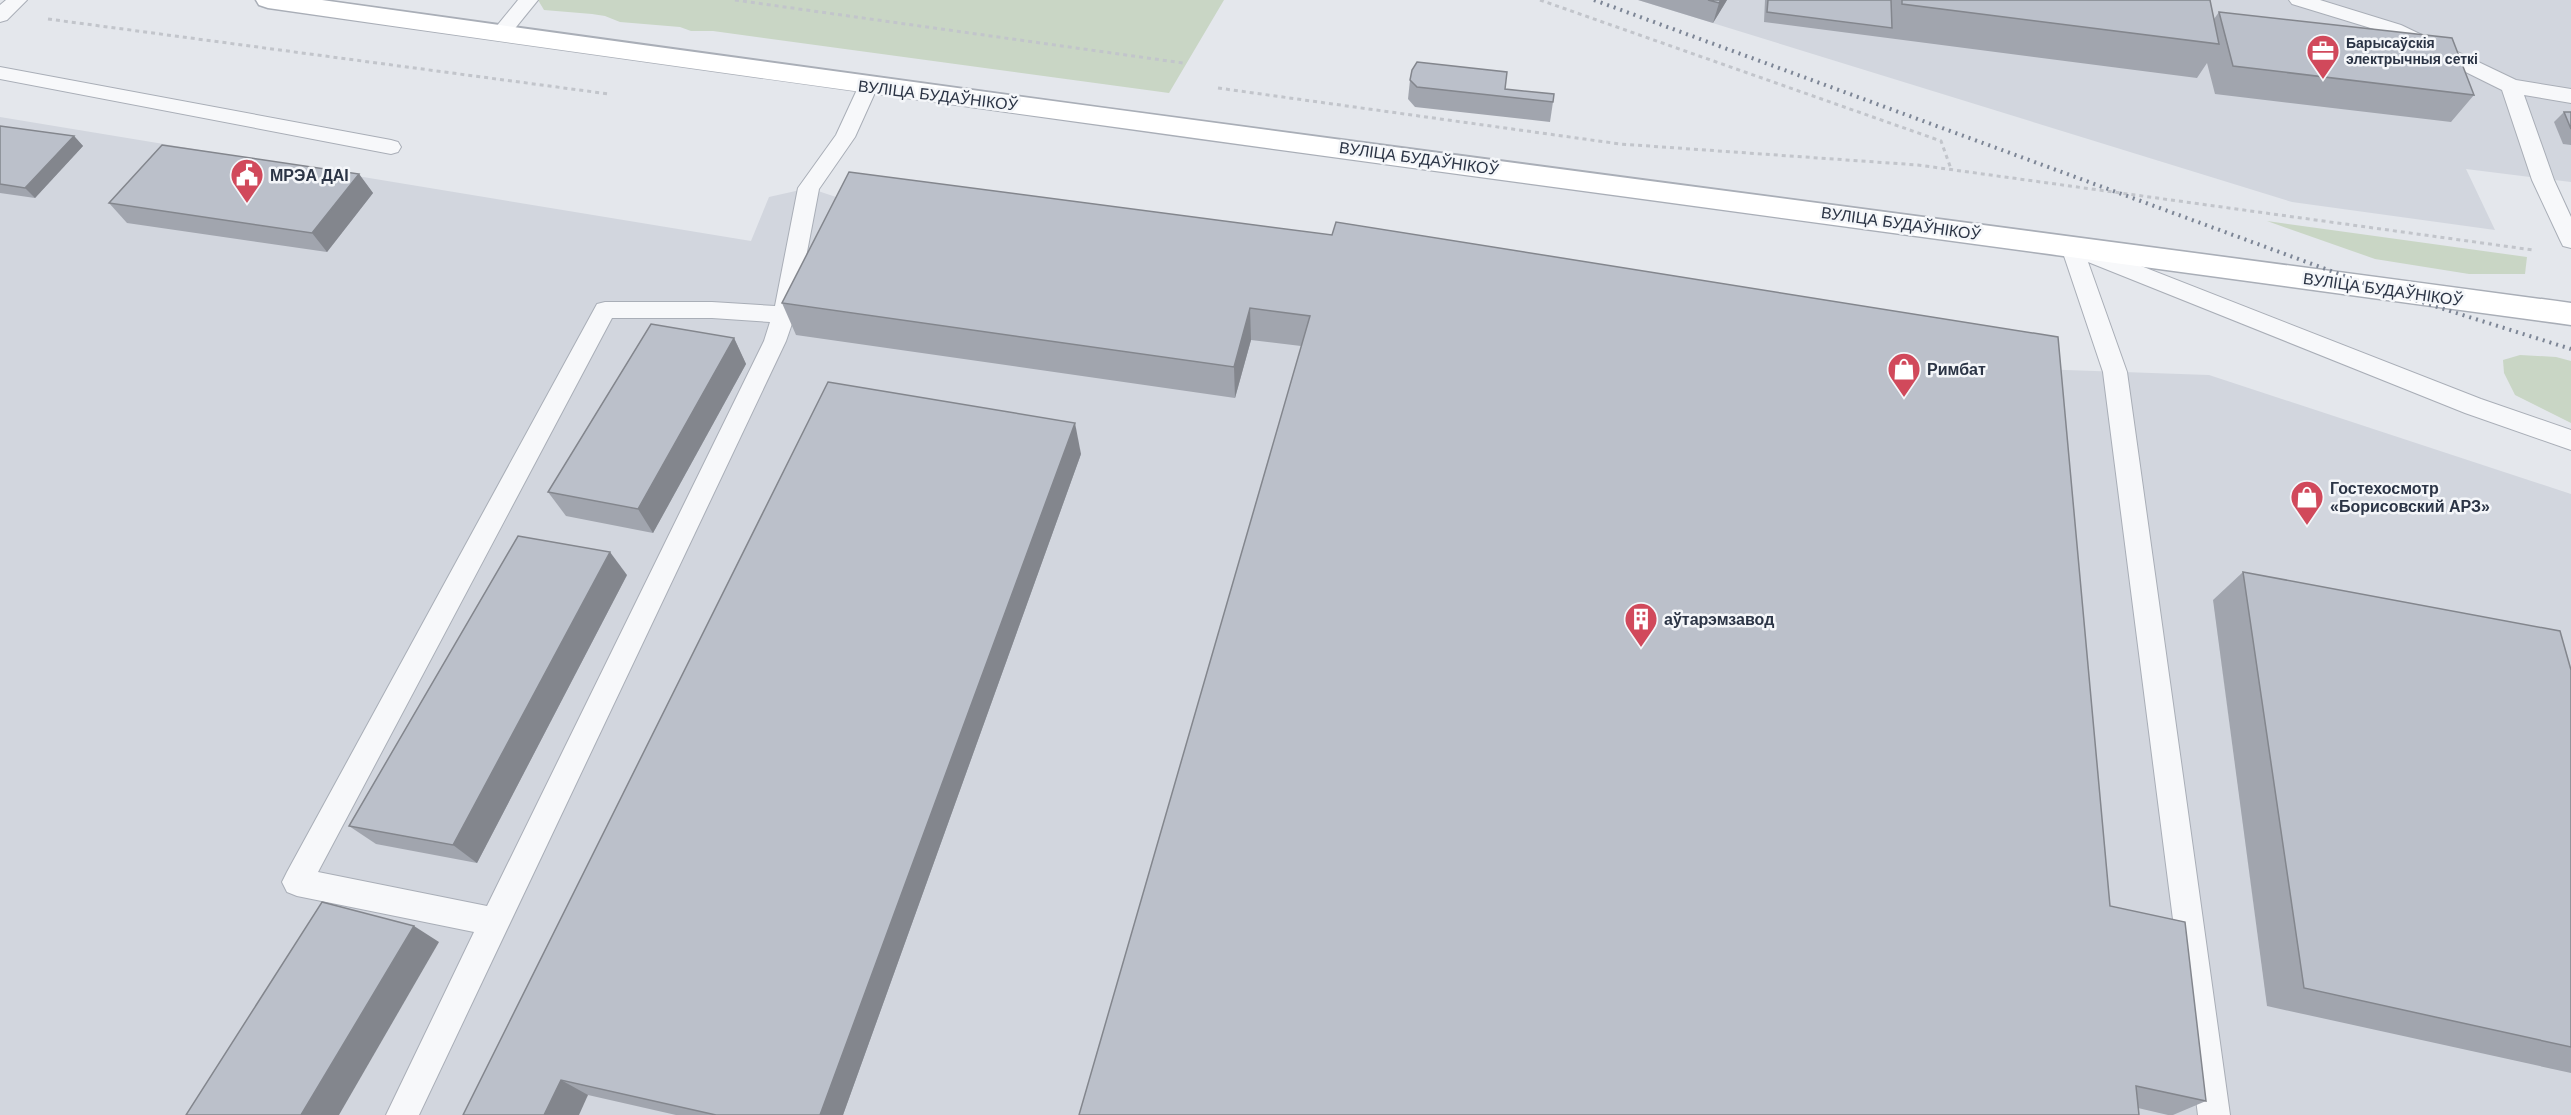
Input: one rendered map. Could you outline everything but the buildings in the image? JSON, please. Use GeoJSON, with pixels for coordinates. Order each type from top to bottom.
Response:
{"type":"FeatureCollection","features":[{"type":"Feature","properties":{"kind":"main road","name":"ВУЛІЦА БУДАЎНІКОЎ"},"geometry":{"type":"LineString","coordinates":[[268,0],[868,86],[1244,134],[2571,314]]}},
{"type":"Feature","properties":{"kind":"lane"},"geometry":{"type":"LineString","coordinates":[[501,33],[528,0]]}},
{"type":"Feature","properties":{"kind":"lane"},"geometry":{"type":"LineString","coordinates":[[2299,0],[2394,29],[2511,86],[2571,96]]}},
{"type":"Feature","properties":{"kind":"lane"},"geometry":{"type":"LineString","coordinates":[[0,73],[391,147]]}},
{"type":"Feature","properties":{"kind":"lane"},"geometry":{"type":"LineString","coordinates":[[402,1115],[775,341],[784,315],[809,188],[845,137],[868,86]]}},
{"type":"Feature","properties":{"kind":"lane"},"geometry":{"type":"LineString","coordinates":[[2511,86],[2543,180],[2571,240]]}},
{"type":"Feature","properties":{"kind":"lane"},"geometry":{"type":"LineString","coordinates":[[2072,247],[2473,406],[2571,440]]}},
{"type":"Feature","properties":{"kind":"lane"},"geometry":{"type":"LineString","coordinates":[[2072,247],[2115,372],[2214,1115]]}},
{"type":"Feature","properties":{"kind":"lane"},"geometry":{"type":"LineString","coordinates":[[495,922],[297,882],[605,310],[712,310],[784,315]]}},
{"type":"Feature","properties":{"kind":"path"},"geometry":{"type":"LineString","coordinates":[[735,0],[1183,63]]}},
{"type":"Feature","properties":{"kind":"path"},"geometry":{"type":"LineString","coordinates":[[1540,0],[1941,141],[1952,169]]}},
{"type":"Feature","properties":{"kind":"path"},"geometry":{"type":"LineString","coordinates":[[7,10],[609,94]]}},
{"type":"Feature","properties":{"kind":"path"},"geometry":{"type":"LineString","coordinates":[[1218,88],[1620,144],[1952,169],[2536,250]]}},
{"type":"Feature","properties":{"kind":"shaded area","name":"Барысаўскія электрычныя сеткі"},"geometry":{"type":"Polygon","coordinates":[[[1638,0],[2571,0],[2571,182],[2466,169],[2495,230],[2292,202],[1638,0]]]}},
{"type":"Feature","properties":{"kind":"shaded area"},"geometry":{"type":"Polygon","coordinates":[[[0,117],[751,241],[769,197],[809,188],[860,205],[2037,369],[2209,375],[2571,494],[2571,1115],[0,1115],[0,117]]]}},
{"type":"Feature","properties":{"kind":"green space"},"geometry":{"type":"Polygon","coordinates":[[[538,0],[1224,0],[1169,93],[713,31],[691,31],[680,27],[620,22],[605,16],[544,10],[538,0]]]}},
{"type":"Feature","properties":{"kind":"green space"},"geometry":{"type":"Polygon","coordinates":[[[2267,221],[2527,257],[2525,274],[2469,274],[2375,259],[2267,221]]]}},
{"type":"Feature","properties":{"kind":"green space"},"geometry":{"type":"Polygon","coordinates":[[[2520,355],[2556,357],[2571,361],[2571,423],[2515,395],[2504,373],[2503,360],[2520,355]]]}},
{"type":"Feature","properties":{"kind":"railway"},"geometry":{"type":"LineString","coordinates":[[1594,0],[2380,289],[2571,349]]}},
{"type":"Feature","properties":{"kind":"place","name":"Барысаўскія электрычныя сеткі"},"geometry":{"type":"Point","coordinates":[2323,80]}},
{"type":"Feature","properties":{"kind":"place","name":"МРЭА ДАІ"},"geometry":{"type":"Point","coordinates":[247,204]}},
{"type":"Feature","properties":{"kind":"place","name":"Римбат"},"geometry":{"type":"Point","coordinates":[1904,398]}},
{"type":"Feature","properties":{"kind":"place","name":"Гостехосмотр «Борисовский АРЗ»"},"geometry":{"type":"Point","coordinates":[2307,526]}},
{"type":"Feature","properties":{"kind":"place","name":"аўтарэмзавод"},"geometry":{"type":"Point","coordinates":[1641,648]}}]}
